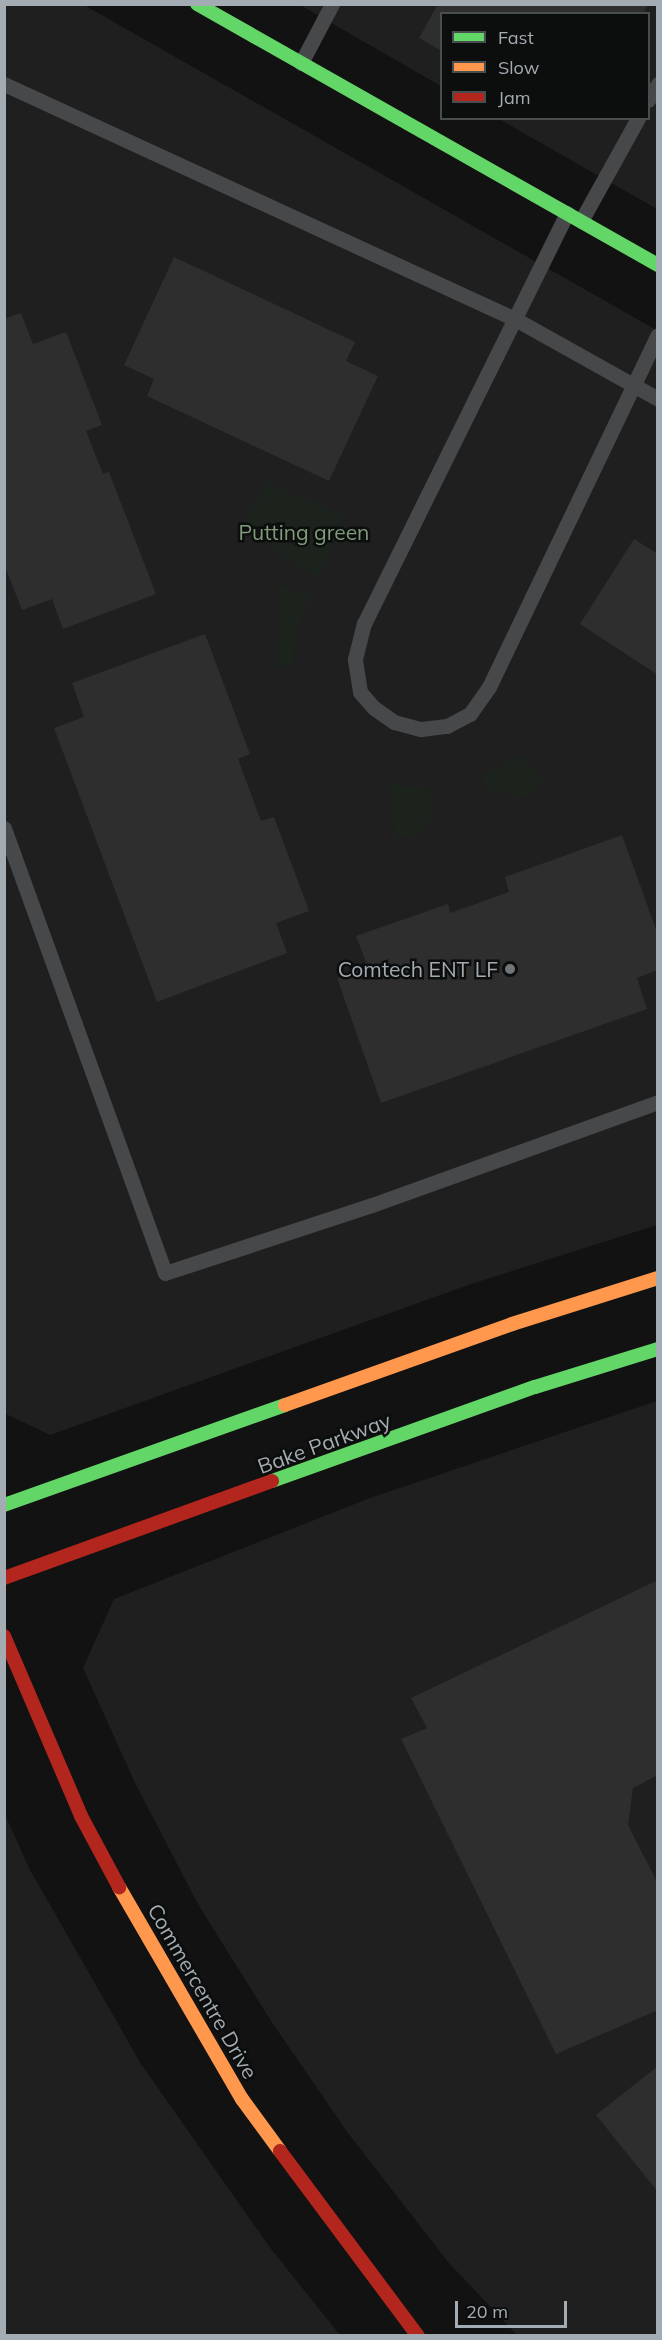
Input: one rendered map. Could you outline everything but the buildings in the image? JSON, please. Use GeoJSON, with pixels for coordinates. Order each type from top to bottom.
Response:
{"type":"FeatureCollection","features":[{"type":"Feature","properties":{"kind":"main road"},"geometry":{"type":"LineString","coordinates":[[197,4],[657,265]]}},
{"type":"Feature","properties":{"kind":"main road"},"geometry":{"type":"LineString","coordinates":[[4,1505],[434,1355],[512,1324],[657,1278]]}},
{"type":"Feature","properties":{"kind":"main road","name":"Bake Parkway"},"geometry":{"type":"LineString","coordinates":[[4,1578],[535,1387],[657,1349]]}},
{"type":"Feature","properties":{"kind":"main road","name":"Commercentre Drive"},"geometry":{"type":"LineString","coordinates":[[4,1636],[81,1816],[156,1958],[242,2099],[418,2336]]}},
{"type":"Feature","properties":{"kind":"lane"},"geometry":{"type":"LineString","coordinates":[[301,63],[332,4]]}},
{"type":"Feature","properties":{"kind":"lane"},"geometry":{"type":"LineString","coordinates":[[4,84],[515,319],[634,383],[657,399]]}},
{"type":"Feature","properties":{"kind":"lane"},"geometry":{"type":"LineString","coordinates":[[581,221],[637,120]]}},
{"type":"Feature","properties":{"kind":"lane"},"geometry":{"type":"LineString","coordinates":[[567,213],[364,623],[355,660],[360,692],[394,722],[421,729],[447,726],[470,714],[489,687],[657,335]]}},
{"type":"Feature","properties":{"kind":"lane"},"geometry":{"type":"LineString","coordinates":[[4,828],[165,1273],[372,1205],[657,1102]]}},
{"type":"Feature","properties":{"kind":"shaded area"},"geometry":{"type":"Polygon","coordinates":[[[4,5],[84,5],[658,331],[657,1225],[471,1284],[50,1435],[4,1413],[4,5]]]}},
{"type":"Feature","properties":{"kind":"shaded area"},"geometry":{"type":"Polygon","coordinates":[[[300,5],[657,5],[657,209],[501,120],[650,120],[650,12],[440,12],[440,85],[300,5]]]}},
{"type":"Feature","properties":{"kind":"shaded area"},"geometry":{"type":"Polygon","coordinates":[[[657,1401],[657,2335],[517,2335],[448,2262],[348,2133],[271,2021],[199,1906],[135,1783],[83,1668],[114,1599],[370,1498],[657,1401]]]}},
{"type":"Feature","properties":{"kind":"shaded area"},"geometry":{"type":"Polygon","coordinates":[[[5,1815],[30,1870],[141,2064],[271,2249],[340,2335],[5,2335],[5,1815]]]}},
{"type":"Feature","properties":{"kind":"green space","name":"Putting green"},"geometry":{"type":"Polygon","coordinates":[[[268,482],[344,517],[318,578],[241,527],[268,482]]]}},
{"type":"Feature","properties":{"kind":"green space"},"geometry":{"type":"Polygon","coordinates":[[[280,585],[310,596],[295,634],[292,669],[277,665],[280,585]]]}},
{"type":"Feature","properties":{"kind":"green space"},"geometry":{"type":"Polygon","coordinates":[[[517,755],[543,780],[530,798],[491,790],[481,778],[517,755]]]}},
{"type":"Feature","properties":{"kind":"green space"},"geometry":{"type":"Polygon","coordinates":[[[389,783],[435,791],[434,815],[414,836],[395,837],[389,783]]]}},
{"type":"Feature","properties":{"kind":"traffic: fast"},"geometry":{"type":"LineString","coordinates":[[197,4],[658,265]]}},
{"type":"Feature","properties":{"kind":"traffic: fast"},"geometry":{"type":"LineString","coordinates":[[272,1481],[535,1387],[658,1349]]}},
{"type":"Feature","properties":{"kind":"traffic: fast"},"geometry":{"type":"LineString","coordinates":[[4,1505],[285,1405]]}},
{"type":"Feature","properties":{"kind":"traffic: slow"},"geometry":{"type":"LineString","coordinates":[[285,1405],[512,1324],[658,1278]]}},
{"type":"Feature","properties":{"kind":"traffic: slow"},"geometry":{"type":"LineString","coordinates":[[119,1887],[242,2099],[280,2151]]}},
{"type":"Feature","properties":{"kind":"traffic: jam"},"geometry":{"type":"LineString","coordinates":[[4,1578],[272,1481]]}},
{"type":"Feature","properties":{"kind":"traffic: jam"},"geometry":{"type":"LineString","coordinates":[[4,1636],[81,1816],[119,1887]]}},
{"type":"Feature","properties":{"kind":"traffic: jam"},"geometry":{"type":"LineString","coordinates":[[280,2151],[418,2336]]}},
{"type":"Feature","properties":{"kind":"place","name":"Comtech ENT LF"},"geometry":{"type":"Point","coordinates":[510,969]}}]}
